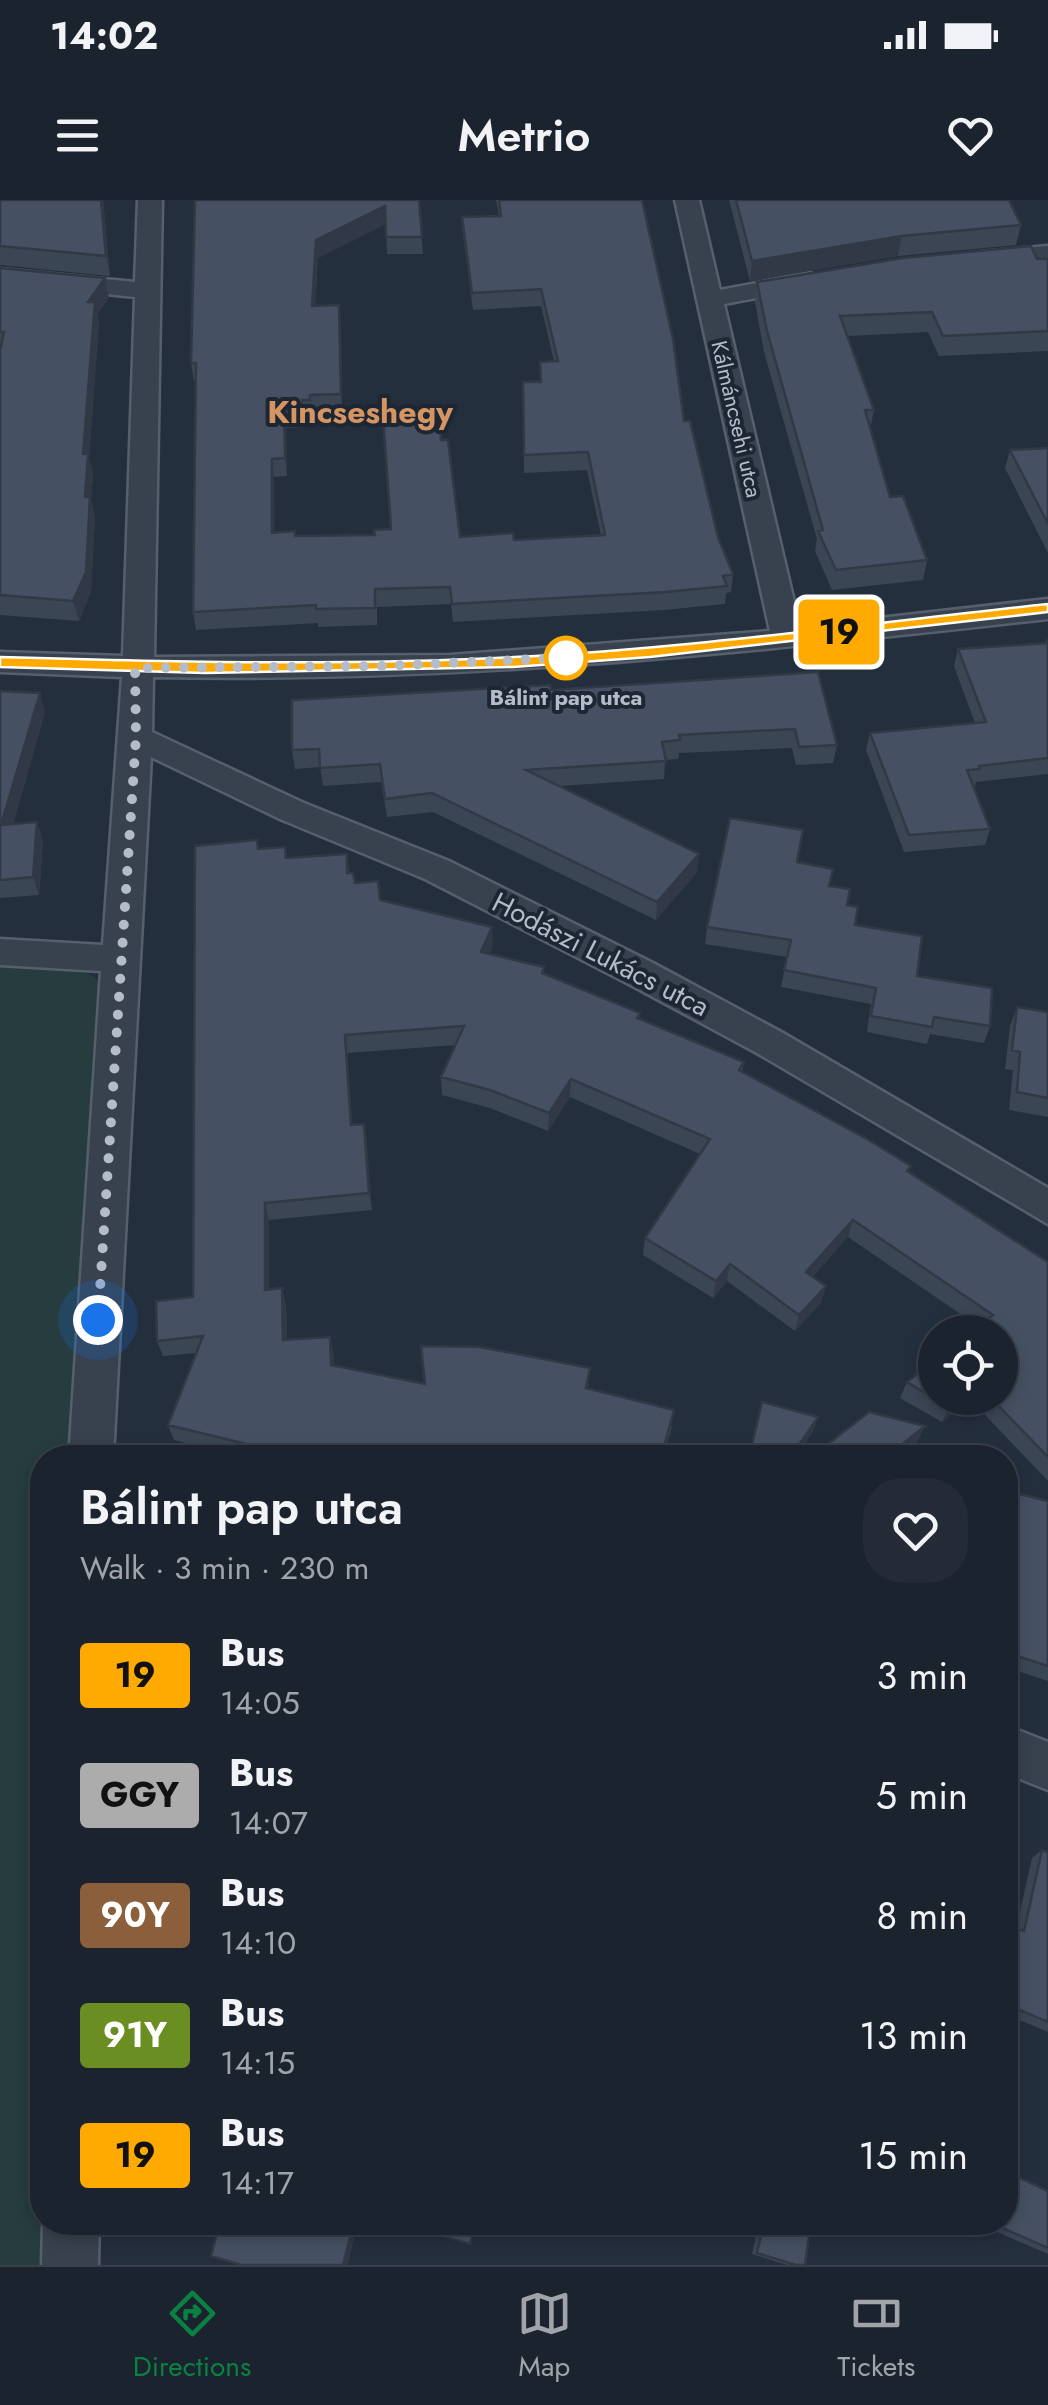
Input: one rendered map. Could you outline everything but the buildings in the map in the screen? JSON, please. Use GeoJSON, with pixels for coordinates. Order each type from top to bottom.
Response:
{"type":"FeatureCollection","features":[{"type":"Feature","properties":{"kind":"street"},"geometry":{"type":"LineString","coordinates":[[91,1445],[136,737],[150,200]]}},
{"type":"Feature","properties":{"kind":"street","name":"Kálmáncsehi utca"},"geometry":{"type":"LineString","coordinates":[[686,200],[786,638]]}},
{"type":"Feature","properties":{"kind":"street"},"geometry":{"type":"LineString","coordinates":[[948,262],[1048,252]]}},
{"type":"Feature","properties":{"kind":"street"},"geometry":{"type":"LineString","coordinates":[[0,276],[145,290]]}},
{"type":"Feature","properties":{"kind":"street"},"geometry":{"type":"LineString","coordinates":[[710,299],[831,278]]}},
{"type":"Feature","properties":{"kind":"street"},"geometry":{"type":"LineString","coordinates":[[0,662],[135,668],[513,662],[786,638],[1048,609]]}},
{"type":"Feature","properties":{"kind":"street","name":"Hodászi Lukács utca"},"geometry":{"type":"LineString","coordinates":[[136,737],[292,811],[438,870],[525,914],[770,1043],[1041,1197]]}},
{"type":"Feature","properties":{"kind":"street"},"geometry":{"type":"LineString","coordinates":[[0,952],[120,959]]}},
{"type":"Feature","properties":{"kind":"street"},"geometry":{"type":"LineString","coordinates":[[1018,1754],[1048,1766]]}},
{"type":"Feature","properties":{"kind":"street"},"geometry":{"type":"LineString","coordinates":[[70,2265],[71,2235]]}},
{"type":"Feature","properties":{"kind":"green space"},"geometry":{"type":"Polygon","coordinates":[[[0,961],[68,967],[92,976],[99,983],[72,1445],[30,1445],[30,2235],[42,2235],[42,2265],[0,2265],[0,961]]]}},
{"type":"Feature","properties":{"kind":"bus line","name":"19"},"geometry":{"type":"LineString","coordinates":[[0,662],[135,668],[513,662],[650,652],[1048,609]]}},
{"type":"Feature","properties":{"kind":"place","name":"Bálint pap utca"},"geometry":{"type":"Point","coordinates":[566,658]}},
{"type":"Feature","properties":{"kind":"district","name":"Kincseshegy"},"geometry":{"type":"Point","coordinates":[360,412]}},
{"type":"Feature","properties":{"kind":"route"},"geometry":{"type":"LineString","coordinates":[[98,1320],[136,737],[135,668],[384,666],[582,657],[566,658]]}}]}
